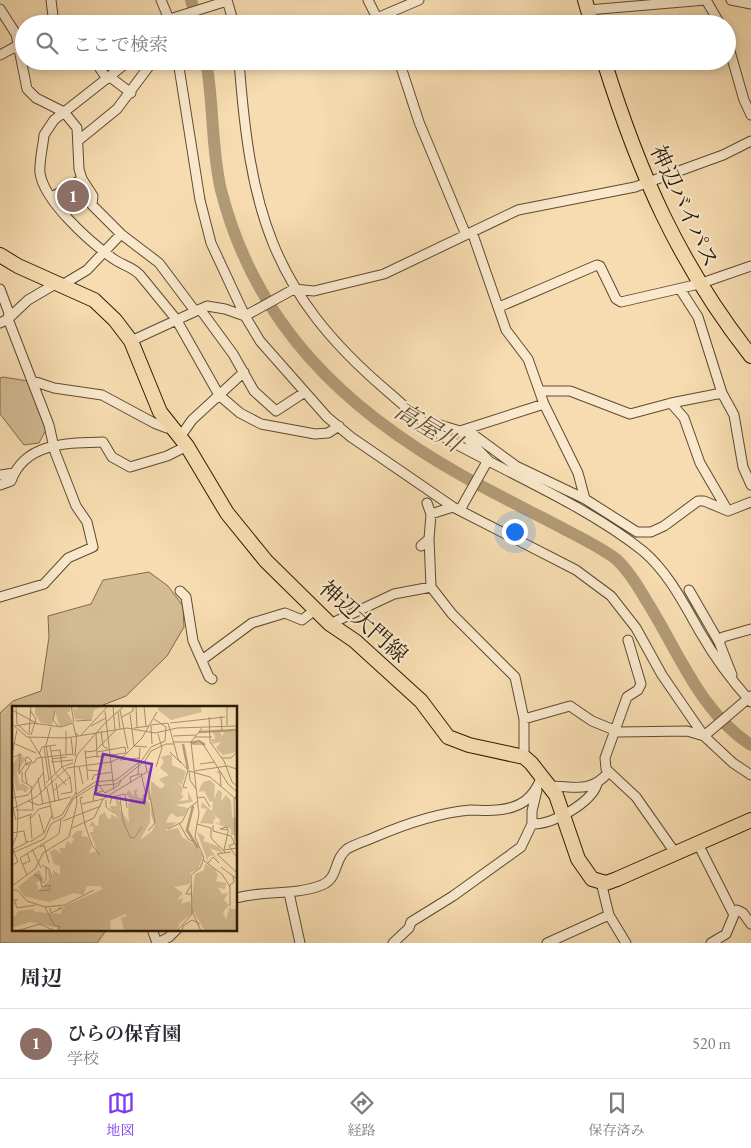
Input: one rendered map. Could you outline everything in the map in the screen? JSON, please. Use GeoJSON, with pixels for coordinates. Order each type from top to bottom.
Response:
{"type":"FeatureCollection","features":[{"type":"Feature","properties":{"kind":"main road","name":"神辺バイパス"},"geometry":{"type":"LineString","coordinates":[[607,70],[620,113],[648,183],[672,235],[699,284],[751,356]]}},
{"type":"Feature","properties":{"kind":"main road","name":"神辺大門線"},"geometry":{"type":"LineString","coordinates":[[0,255],[94,300],[115,320],[131,341],[160,412],[184,441],[227,513],[266,561],[330,624],[355,641],[421,701],[448,737],[469,745],[524,757]]}},
{"type":"Feature","properties":{"kind":"main road"},"geometry":{"type":"LineString","coordinates":[[524,757],[542,784],[556,796],[578,859],[592,879],[601,882],[617,880],[751,820]]}},
{"type":"Feature","properties":{"kind":"street"},"geometry":{"type":"LineString","coordinates":[[51,0],[53,15]]}},
{"type":"Feature","properties":{"kind":"street"},"geometry":{"type":"LineString","coordinates":[[161,0],[169,15]]}},
{"type":"Feature","properties":{"kind":"street"},"geometry":{"type":"LineString","coordinates":[[368,0],[375,15]]}},
{"type":"Feature","properties":{"kind":"street"},"geometry":{"type":"LineString","coordinates":[[390,15],[419,0]]}},
{"type":"Feature","properties":{"kind":"street"},"geometry":{"type":"LineString","coordinates":[[588,11],[706,0],[715,15]]}},
{"type":"Feature","properties":{"kind":"street"},"geometry":{"type":"LineString","coordinates":[[731,0],[751,4]]}},
{"type":"Feature","properties":{"kind":"street"},"geometry":{"type":"LineString","coordinates":[[186,15],[227,1],[231,15]]}},
{"type":"Feature","properties":{"kind":"street"},"geometry":{"type":"LineString","coordinates":[[0,9],[15,32]]}},
{"type":"Feature","properties":{"kind":"street"},"geometry":{"type":"LineString","coordinates":[[0,55],[15,47]]}},
{"type":"Feature","properties":{"kind":"street"},"geometry":{"type":"LineString","coordinates":[[24,70],[27,89],[36,98],[64,112],[77,128],[82,179],[93,196],[92,204],[121,234],[159,263],[233,354],[254,391],[276,411],[305,392]]}},
{"type":"Feature","properties":{"kind":"street"},"geometry":{"type":"LineString","coordinates":[[102,70],[109,78],[131,93]]}},
{"type":"Feature","properties":{"kind":"street"},"geometry":{"type":"LineString","coordinates":[[118,70],[54,120],[44,135],[40,173],[52,198],[66,218],[104,252],[120,263],[135,269],[176,319],[219,395],[240,413],[262,424],[315,434],[328,432],[339,426]]}},
{"type":"Feature","properties":{"kind":"street"},"geometry":{"type":"LineString","coordinates":[[78,140],[102,124],[131,93],[147,70]]}},
{"type":"Feature","properties":{"kind":"street"},"geometry":{"type":"LineString","coordinates":[[179,70],[200,200],[211,243],[260,341],[305,392],[339,426],[458,508],[576,570],[611,596],[636,628],[662,675],[704,736],[733,763],[751,775]]}},
{"type":"Feature","properties":{"kind":"street"},"geometry":{"type":"LineString","coordinates":[[239,70],[244,127],[252,175],[268,234],[293,289],[328,334],[363,371],[422,420],[452,442],[591,516],[645,552]]}},
{"type":"Feature","properties":{"kind":"street"},"geometry":{"type":"LineString","coordinates":[[401,70],[419,122],[500,307],[510,338],[528,359],[544,404],[578,473],[585,499]]}},
{"type":"Feature","properties":{"kind":"street"},"geometry":{"type":"LineString","coordinates":[[735,70],[744,100],[751,115]]}},
{"type":"Feature","properties":{"kind":"street"},"geometry":{"type":"LineString","coordinates":[[131,341],[198,310],[214,306],[246,315],[293,289],[314,291],[364,280],[402,266],[469,234],[491,221],[518,210],[618,192],[723,155],[751,141]]}},
{"type":"Feature","properties":{"kind":"street"},"geometry":{"type":"LineString","coordinates":[[52,198],[82,179]]}},
{"type":"Feature","properties":{"kind":"street"},"geometry":{"type":"LineString","coordinates":[[4,321],[28,300],[87,270],[121,234]]}},
{"type":"Feature","properties":{"kind":"street"},"geometry":{"type":"LineString","coordinates":[[500,307],[597,265],[600,266],[616,299],[621,302],[699,284],[751,266]]}},
{"type":"Feature","properties":{"kind":"street"},"geometry":{"type":"LineString","coordinates":[[0,289],[9,313],[4,321]]}},
{"type":"Feature","properties":{"kind":"street"},"geometry":{"type":"LineString","coordinates":[[680,289],[698,317],[722,393],[734,415],[743,467],[751,485]]}},
{"type":"Feature","properties":{"kind":"street"},"geometry":{"type":"LineString","coordinates":[[0,597],[44,584],[68,558],[93,547],[87,522],[76,506],[33,382],[4,321]]}},
{"type":"Feature","properties":{"kind":"street"},"geometry":{"type":"LineString","coordinates":[[0,485],[11,481],[14,473],[34,451],[54,446],[103,442],[112,457],[130,467],[167,456],[184,441],[192,420],[244,372]]}},
{"type":"Feature","properties":{"kind":"street"},"geometry":{"type":"LineString","coordinates":[[33,382],[54,388],[102,396],[154,423],[167,428],[171,426]]}},
{"type":"Feature","properties":{"kind":"street"},"geometry":{"type":"LineString","coordinates":[[540,391],[570,391],[630,414],[671,403],[722,393]]}},
{"type":"Feature","properties":{"kind":"street"},"geometry":{"type":"LineString","coordinates":[[671,403],[684,418],[700,463],[728,511]]}},
{"type":"Feature","properties":{"kind":"street"},"geometry":{"type":"LineString","coordinates":[[464,430],[544,404]]}},
{"type":"Feature","properties":{"kind":"street"},"geometry":{"type":"LineString","coordinates":[[422,420],[464,430],[516,466],[585,499],[637,532],[651,532],[664,526],[698,501],[704,501],[728,511],[751,502]]}},
{"type":"Feature","properties":{"kind":"street"},"geometry":{"type":"LineString","coordinates":[[464,430],[487,461]]}},
{"type":"Feature","properties":{"kind":"street"},"geometry":{"type":"LineString","coordinates":[[431,514],[458,508],[487,461]]}},
{"type":"Feature","properties":{"kind":"street"},"geometry":{"type":"LineString","coordinates":[[0,476],[14,473]]}},
{"type":"Feature","properties":{"kind":"street"},"geometry":{"type":"LineString","coordinates":[[427,503],[431,514],[429,539],[429,578],[431,586],[452,614],[515,677],[524,719],[524,757]]}},
{"type":"Feature","properties":{"kind":"street"},"geometry":{"type":"LineString","coordinates":[[637,532],[636,534],[645,552],[677,592],[735,685],[750,699],[704,736]]}},
{"type":"Feature","properties":{"kind":"street"},"geometry":{"type":"LineString","coordinates":[[421,546],[429,539]]}},
{"type":"Feature","properties":{"kind":"street"},"geometry":{"type":"LineString","coordinates":[[330,624],[352,612],[394,594],[431,586]]}},
{"type":"Feature","properties":{"kind":"street"},"geometry":{"type":"LineString","coordinates":[[689,590],[719,642],[735,685]]}},
{"type":"Feature","properties":{"kind":"street"},"geometry":{"type":"LineString","coordinates":[[180,592],[186,597],[194,641],[212,679]]}},
{"type":"Feature","properties":{"kind":"street"},"geometry":{"type":"LineString","coordinates":[[202,660],[252,623],[285,613],[302,620],[316,609]]}},
{"type":"Feature","properties":{"kind":"street"},"geometry":{"type":"LineString","coordinates":[[719,642],[723,637],[751,629]]}},
{"type":"Feature","properties":{"kind":"street"},"geometry":{"type":"LineString","coordinates":[[628,640],[640,684],[638,690],[627,697],[605,758],[608,773],[636,797],[676,854]]}},
{"type":"Feature","properties":{"kind":"street"},"geometry":{"type":"LineString","coordinates":[[524,719],[570,706],[592,721],[616,730],[687,731],[704,736]]}},
{"type":"Feature","properties":{"kind":"street"},"geometry":{"type":"LineString","coordinates":[[532,824],[550,822],[590,796],[608,773]]}},
{"type":"Feature","properties":{"kind":"street"},"geometry":{"type":"LineString","coordinates":[[542,784],[575,789],[598,784]]}},
{"type":"Feature","properties":{"kind":"street"},"geometry":{"type":"LineString","coordinates":[[393,943],[409,928],[411,922],[453,896],[521,847],[532,824],[532,811],[542,784]]}},
{"type":"Feature","properties":{"kind":"street"},"geometry":{"type":"LineString","coordinates":[[238,898],[256,894],[289,893],[309,889],[331,880],[335,875],[338,861],[349,848],[393,829],[426,819],[469,810],[498,810],[514,806],[522,803],[542,784]]}},
{"type":"Feature","properties":{"kind":"street"},"geometry":{"type":"LineString","coordinates":[[698,844],[717,887],[733,911],[734,916],[726,934],[711,943]]}},
{"type":"Feature","properties":{"kind":"street"},"geometry":{"type":"LineString","coordinates":[[601,882],[609,915],[626,943]]}},
{"type":"Feature","properties":{"kind":"street"},"geometry":{"type":"LineString","coordinates":[[289,893],[300,943]]}},
{"type":"Feature","properties":{"kind":"street"},"geometry":{"type":"LineString","coordinates":[[733,911],[737,910],[742,913],[751,924]]}},
{"type":"Feature","properties":{"kind":"street"},"geometry":{"type":"LineString","coordinates":[[547,943],[609,915]]}},
{"type":"Feature","properties":{"kind":"street"},"geometry":{"type":"LineString","coordinates":[[152,930],[157,943],[169,937],[176,930]]}},
{"type":"Feature","properties":{"kind":"shaded area"},"geometry":{"type":"Polygon","coordinates":[[[0,378],[28,381],[48,426],[39,443],[24,445],[0,414],[0,378]]]}},
{"type":"Feature","properties":{"kind":"shaded area"},"geometry":{"type":"Polygon","coordinates":[[[149,572],[168,586],[183,606],[184,627],[167,656],[126,696],[101,706],[12,706],[12,930],[106,930],[97,943],[0,943],[0,713],[13,701],[41,691],[49,637],[48,616],[91,604],[103,580],[149,572]]]}},
{"type":"Feature","properties":{"kind":"waterway","name":"高屋川"},"geometry":{"type":"LineString","coordinates":[[191,0],[195,15]]}},
{"type":"Feature","properties":{"kind":"waterway","name":"高屋川"},"geometry":{"type":"LineString","coordinates":[[208,70],[214,142],[221,190],[236,238],[256,282],[281,322],[310,358],[343,391],[379,421],[418,449],[461,475],[590,543],[616,559],[640,589],[703,697],[717,715],[751,745]]}},
{"type":"Feature","properties":{"kind":"place","name":"ひらの保育園"},"geometry":{"type":"Point","coordinates":[73,196]}}]}
